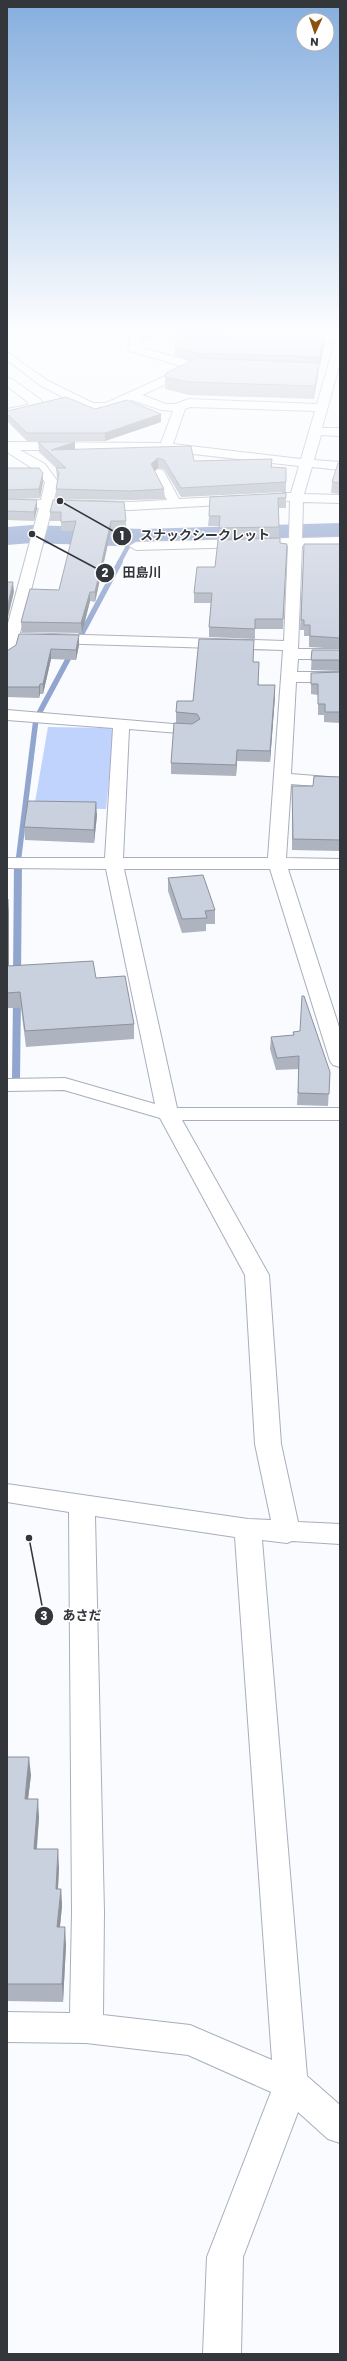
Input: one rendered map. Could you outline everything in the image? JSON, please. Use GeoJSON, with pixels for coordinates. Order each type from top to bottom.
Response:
{"type":"FeatureCollection","features":[{"type":"Feature","properties":{"kind":"street"},"geometry":{"type":"LineString","coordinates":[[166,446],[169,438]]}},
{"type":"Feature","properties":{"kind":"street"},"geometry":{"type":"LineString","coordinates":[[314,438],[297,496],[297,527],[291,650],[277,864],[331,998],[340,1061]]}},
{"type":"Feature","properties":{"kind":"street"},"geometry":{"type":"LineString","coordinates":[[7,446],[166,446],[306,464],[340,466]]}},
{"type":"Feature","properties":{"kind":"street"},"geometry":{"type":"LineString","coordinates":[[7,446],[47,474],[52,482],[19,583],[7,655]]}},
{"type":"Feature","properties":{"kind":"street"},"geometry":{"type":"LineString","coordinates":[[158,473],[175,503]]}},
{"type":"Feature","properties":{"kind":"street"},"geometry":{"type":"LineString","coordinates":[[266,498],[297,496],[340,499]]}},
{"type":"Feature","properties":{"kind":"street"},"geometry":{"type":"LineString","coordinates":[[7,503],[130,506],[251,499]]}},
{"type":"Feature","properties":{"kind":"street"},"geometry":{"type":"LineString","coordinates":[[281,528],[311,527]]}},
{"type":"Feature","properties":{"kind":"street"},"geometry":{"type":"LineString","coordinates":[[136,546],[340,541]]}},
{"type":"Feature","properties":{"kind":"street"},"geometry":{"type":"LineString","coordinates":[[9,637],[291,650],[340,654]]}},
{"type":"Feature","properties":{"kind":"street"},"geometry":{"type":"LineString","coordinates":[[289,677],[340,677]]}},
{"type":"Feature","properties":{"kind":"street"},"geometry":{"type":"LineString","coordinates":[[7,715],[191,730]]}},
{"type":"Feature","properties":{"kind":"street"},"geometry":{"type":"LineString","coordinates":[[121,725],[114,864],[168,1114],[257,1275],[268,1444],[287,1533]]}},
{"type":"Feature","properties":{"kind":"street"},"geometry":{"type":"LineString","coordinates":[[283,778],[340,782]]}},
{"type":"Feature","properties":{"kind":"street"},"geometry":{"type":"LineString","coordinates":[[7,863],[340,864]]}},
{"type":"Feature","properties":{"kind":"street"},"geometry":{"type":"LineString","coordinates":[[7,1085],[65,1084],[168,1114],[340,1114]]}},
{"type":"Feature","properties":{"kind":"street"},"geometry":{"type":"LineString","coordinates":[[7,1493],[82,1506],[248,1529],[287,1533],[340,1534]]}},
{"type":"Feature","properties":{"kind":"street"},"geometry":{"type":"LineString","coordinates":[[82,1506],[88,1912],[86,2028]]}},
{"type":"Feature","properties":{"kind":"street"},"geometry":{"type":"LineString","coordinates":[[222,2354],[225,2257],[291,2084],[248,1529]]}},
{"type":"Feature","properties":{"kind":"street"},"geometry":{"type":"LineString","coordinates":[[7,2027],[86,2028],[190,2040],[291,2084],[340,2127]]}},
{"type":"Feature","properties":{"kind":"shaded area"},"geometry":{"type":"Polygon","coordinates":[[[48,727],[110,728],[114,732],[106,809],[34,808],[48,727]]]}},
{"type":"Feature","properties":{"kind":"building"},"geometry":{"type":"Polygon","coordinates":[[[38,442],[75,442],[51,450],[191,446],[194,461],[272,459],[271,467],[286,468],[286,482],[181,488],[164,460],[158,458],[151,464],[164,489],[130,491],[56,489],[59,473],[56,468],[66,468],[38,442]]]}},
{"type":"Feature","properties":{"kind":"building"},"geometry":{"type":"Polygon","coordinates":[[[338,463],[340,463],[340,483],[332,482],[338,463]]]}},
{"type":"Feature","properties":{"kind":"building"},"geometry":{"type":"Polygon","coordinates":[[[7,468],[39,468],[43,473],[39,489],[7,490],[7,468]]]}},
{"type":"Feature","properties":{"kind":"building"},"geometry":{"type":"Polygon","coordinates":[[[286,493],[286,498],[278,498],[279,527],[219,528],[220,516],[209,516],[210,497],[286,493]]]}},
{"type":"Feature","properties":{"kind":"building"},"geometry":{"type":"Polygon","coordinates":[[[7,499],[37,500],[34,512],[7,511],[7,499]]]}},
{"type":"Feature","properties":{"kind":"building"},"geometry":{"type":"Polygon","coordinates":[[[53,500],[124,502],[126,521],[111,521],[95,592],[90,592],[81,623],[21,622],[30,589],[59,590],[76,521],[61,522],[61,512],[50,512],[53,500]]]}},
{"type":"Feature","properties":{"kind":"building"},"geometry":{"type":"Polygon","coordinates":[[[280,538],[280,543],[287,544],[283,619],[255,619],[255,629],[209,627],[212,593],[194,593],[197,567],[215,567],[218,540],[280,538]]]}},
{"type":"Feature","properties":{"kind":"building"},"geometry":{"type":"Polygon","coordinates":[[[304,544],[340,544],[340,638],[310,636],[310,625],[304,625],[304,620],[301,620],[304,544]]]}},
{"type":"Feature","properties":{"kind":"building"},"geometry":{"type":"Polygon","coordinates":[[[7,582],[13,582],[7,609],[7,582]]]}},
{"type":"Feature","properties":{"kind":"building"},"geometry":{"type":"Polygon","coordinates":[[[19,634],[79,635],[76,650],[51,649],[43,684],[40,684],[39,687],[7,687],[7,651],[16,645],[19,634]]]}},
{"type":"Feature","properties":{"kind":"building"},"geometry":{"type":"Polygon","coordinates":[[[199,639],[254,640],[253,662],[259,662],[258,685],[275,685],[270,751],[237,750],[236,765],[171,763],[174,723],[192,724],[200,719],[197,714],[176,712],[177,701],[193,701],[199,639]]]}},
{"type":"Feature","properties":{"kind":"building"},"geometry":{"type":"Polygon","coordinates":[[[312,650],[340,650],[340,660],[311,660],[312,650]]]}},
{"type":"Feature","properties":{"kind":"building"},"geometry":{"type":"Polygon","coordinates":[[[340,672],[340,712],[325,712],[325,704],[318,704],[318,684],[311,684],[311,673],[340,672]]]}},
{"type":"Feature","properties":{"kind":"building"},"geometry":{"type":"Polygon","coordinates":[[[314,776],[340,777],[340,840],[293,839],[292,786],[313,786],[314,776]]]}},
{"type":"Feature","properties":{"kind":"building"},"geometry":{"type":"Polygon","coordinates":[[[28,801],[96,802],[94,830],[24,827],[28,801]]]}},
{"type":"Feature","properties":{"kind":"building"},"geometry":{"type":"Polygon","coordinates":[[[203,875],[215,910],[205,911],[207,918],[182,919],[168,878],[203,875]]]}},
{"type":"Feature","properties":{"kind":"building"},"geometry":{"type":"Polygon","coordinates":[[[7,899],[8,966],[93,961],[96,978],[125,976],[134,1024],[25,1031],[20,992],[7,993],[7,899]]]}},
{"type":"Feature","properties":{"kind":"building"},"geometry":{"type":"Polygon","coordinates":[[[302,996],[304,996],[330,1072],[329,1094],[298,1093],[299,1056],[277,1058],[271,1037],[294,1035],[293,1032],[300,1031],[302,996]]]}},
{"type":"Feature","properties":{"kind":"building"},"geometry":{"type":"Polygon","coordinates":[[[7,1757],[29,1757],[25,1799],[38,1799],[34,1849],[58,1849],[56,1889],[61,1889],[57,1927],[65,1927],[62,1984],[7,1984],[7,1757]]]}},
{"type":"Feature","properties":{"kind":"waterway"},"geometry":{"type":"LineString","coordinates":[[7,536],[32,534],[143,538],[340,532]]}},
{"type":"Feature","properties":{"kind":"waterway"},"geometry":{"type":"LineString","coordinates":[[7,534],[13,535]]}},
{"type":"Feature","properties":{"kind":"waterway"},"geometry":{"type":"LineString","coordinates":[[119,563],[132,539]]}},
{"type":"Feature","properties":{"kind":"waterway"},"geometry":{"type":"LineString","coordinates":[[18,863],[36,719],[120,562]]}},
{"type":"Feature","properties":{"kind":"waterway"},"geometry":{"type":"LineString","coordinates":[[17,977],[18,862]]}},
{"type":"Feature","properties":{"kind":"waterway"},"geometry":{"type":"LineString","coordinates":[[16,1079],[17,998]]}},
{"type":"Feature","properties":{"kind":"place","name":"スナックシークレット"},"geometry":{"type":"Point","coordinates":[60,501]}},
{"type":"Feature","properties":{"kind":"place","name":"田島川"},"geometry":{"type":"Point","coordinates":[32,534]}},
{"type":"Feature","properties":{"kind":"place","name":"あさだ"},"geometry":{"type":"Point","coordinates":[29,1538]}}]}
